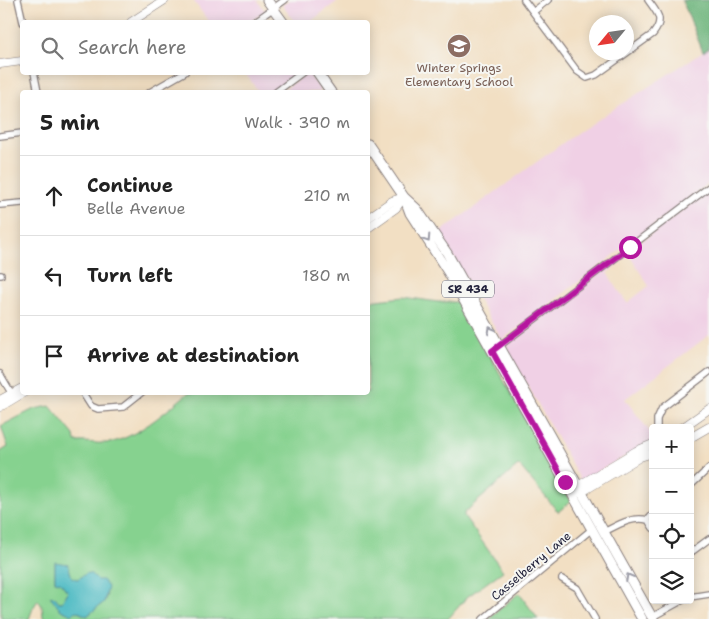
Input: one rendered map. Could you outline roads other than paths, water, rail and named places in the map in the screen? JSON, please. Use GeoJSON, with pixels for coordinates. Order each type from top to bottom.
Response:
{"type":"FeatureCollection","features":[{"type":"Feature","properties":{"kind":"main road"},"geometry":{"type":"LineString","coordinates":[[267,0],[281,20]]}},
{"type":"Feature","properties":{"kind":"main road"},"geometry":{"type":"LineString","coordinates":[[320,75],[330,90]]}},
{"type":"Feature","properties":{"kind":"main road","name":"SR 434"},"geometry":{"type":"LineString","coordinates":[[370,147],[404,197],[410,213],[496,349],[523,388],[604,532],[645,618]]}},
{"type":"Feature","properties":{"kind":"main road","name":"SR 434"},"geometry":{"type":"LineString","coordinates":[[496,349],[506,376],[634,606],[646,616],[645,618]]}},
{"type":"Feature","properties":{"kind":"main road"},"geometry":{"type":"LineString","coordinates":[[506,376],[523,388]]}},
{"type":"Feature","properties":{"kind":"street"},"geometry":{"type":"LineString","coordinates":[[18,0],[23,20]]}},
{"type":"Feature","properties":{"kind":"street"},"geometry":{"type":"LineString","coordinates":[[133,20],[165,0]]}},
{"type":"Feature","properties":{"kind":"street"},"geometry":{"type":"LineString","coordinates":[[257,20],[285,0]]}},
{"type":"Feature","properties":{"kind":"street"},"geometry":{"type":"LineString","coordinates":[[524,0],[577,71],[587,78],[596,75],[653,34],[660,22],[658,15],[648,0]]}},
{"type":"Feature","properties":{"kind":"street"},"geometry":{"type":"LineString","coordinates":[[533,12],[548,0]]}},
{"type":"Feature","properties":{"kind":"street"},"geometry":{"type":"LineString","coordinates":[[0,64],[20,61]]}},
{"type":"Feature","properties":{"kind":"street"},"geometry":{"type":"LineString","coordinates":[[35,75],[38,90]]}},
{"type":"Feature","properties":{"kind":"street"},"geometry":{"type":"LineString","coordinates":[[154,90],[180,75]]}},
{"type":"Feature","properties":{"kind":"street"},"geometry":{"type":"LineString","coordinates":[[279,90],[299,75]]}},
{"type":"Feature","properties":{"kind":"street"},"geometry":{"type":"LineString","coordinates":[[0,136],[20,133]]}},
{"type":"Feature","properties":{"kind":"street"},"geometry":{"type":"LineString","coordinates":[[496,349],[709,187]]}},
{"type":"Feature","properties":{"kind":"street"},"geometry":{"type":"LineString","coordinates":[[370,217],[392,201],[404,197]]}},
{"type":"Feature","properties":{"kind":"street"},"geometry":{"type":"LineString","coordinates":[[370,227],[396,208],[404,197]]}},
{"type":"Feature","properties":{"kind":"street"},"geometry":{"type":"LineString","coordinates":[[0,205],[20,203]]}},
{"type":"Feature","properties":{"kind":"street"},"geometry":{"type":"LineString","coordinates":[[657,424],[662,408],[709,372]]}},
{"type":"Feature","properties":{"kind":"street"},"geometry":{"type":"LineString","coordinates":[[0,374],[12,396]]}},
{"type":"Feature","properties":{"kind":"street"},"geometry":{"type":"LineString","coordinates":[[0,407],[20,390]]}},
{"type":"Feature","properties":{"kind":"street"},"geometry":{"type":"LineString","coordinates":[[0,400],[20,394]]}},
{"type":"Feature","properties":{"kind":"street"},"geometry":{"type":"LineString","coordinates":[[84,395],[91,406],[98,409],[123,407],[138,395]]}},
{"type":"Feature","properties":{"kind":"street"},"geometry":{"type":"LineString","coordinates":[[688,424],[709,409]]}},
{"type":"Feature","properties":{"kind":"street"},"geometry":{"type":"LineString","coordinates":[[694,436],[709,427]]}},
{"type":"Feature","properties":{"kind":"street"},"geometry":{"type":"LineString","coordinates":[[572,494],[636,451],[649,446]]}},
{"type":"Feature","properties":{"kind":"street"},"geometry":{"type":"LineString","coordinates":[[580,489],[640,457],[649,454]]}},
{"type":"Feature","properties":{"kind":"street"},"geometry":{"type":"LineString","coordinates":[[694,482],[709,468]]}},
{"type":"Feature","properties":{"kind":"street"},"geometry":{"type":"LineString","coordinates":[[604,532],[629,520],[641,518],[648,520]]}},
{"type":"Feature","properties":{"kind":"street","name":"Casselberry Lane"},"geometry":{"type":"LineString","coordinates":[[483,619],[592,529]]}},
{"type":"Feature","properties":{"kind":"street"},"geometry":{"type":"LineString","coordinates":[[694,550],[709,539]]}},
{"type":"Feature","properties":{"kind":"street"},"geometry":{"type":"LineString","coordinates":[[562,579],[577,588],[595,619]]}},
{"type":"Feature","properties":{"kind":"street"},"geometry":{"type":"LineString","coordinates":[[694,596],[709,594]]}},
{"type":"Feature","properties":{"kind":"street"},"geometry":{"type":"LineString","coordinates":[[645,618],[675,604]]}},
{"type":"Feature","properties":{"kind":"water"},"geometry":{"type":"Polygon","coordinates":[[[55,562],[68,564],[72,578],[78,579],[87,573],[97,580],[102,580],[108,587],[104,602],[87,616],[76,611],[72,615],[61,610],[50,596],[62,602],[68,592],[60,582],[55,581],[55,562]]]}},
{"type":"Feature","properties":{"kind":"place","name":"Winter Springs Elementary School"},"geometry":{"type":"Point","coordinates":[459,46]}}]}
